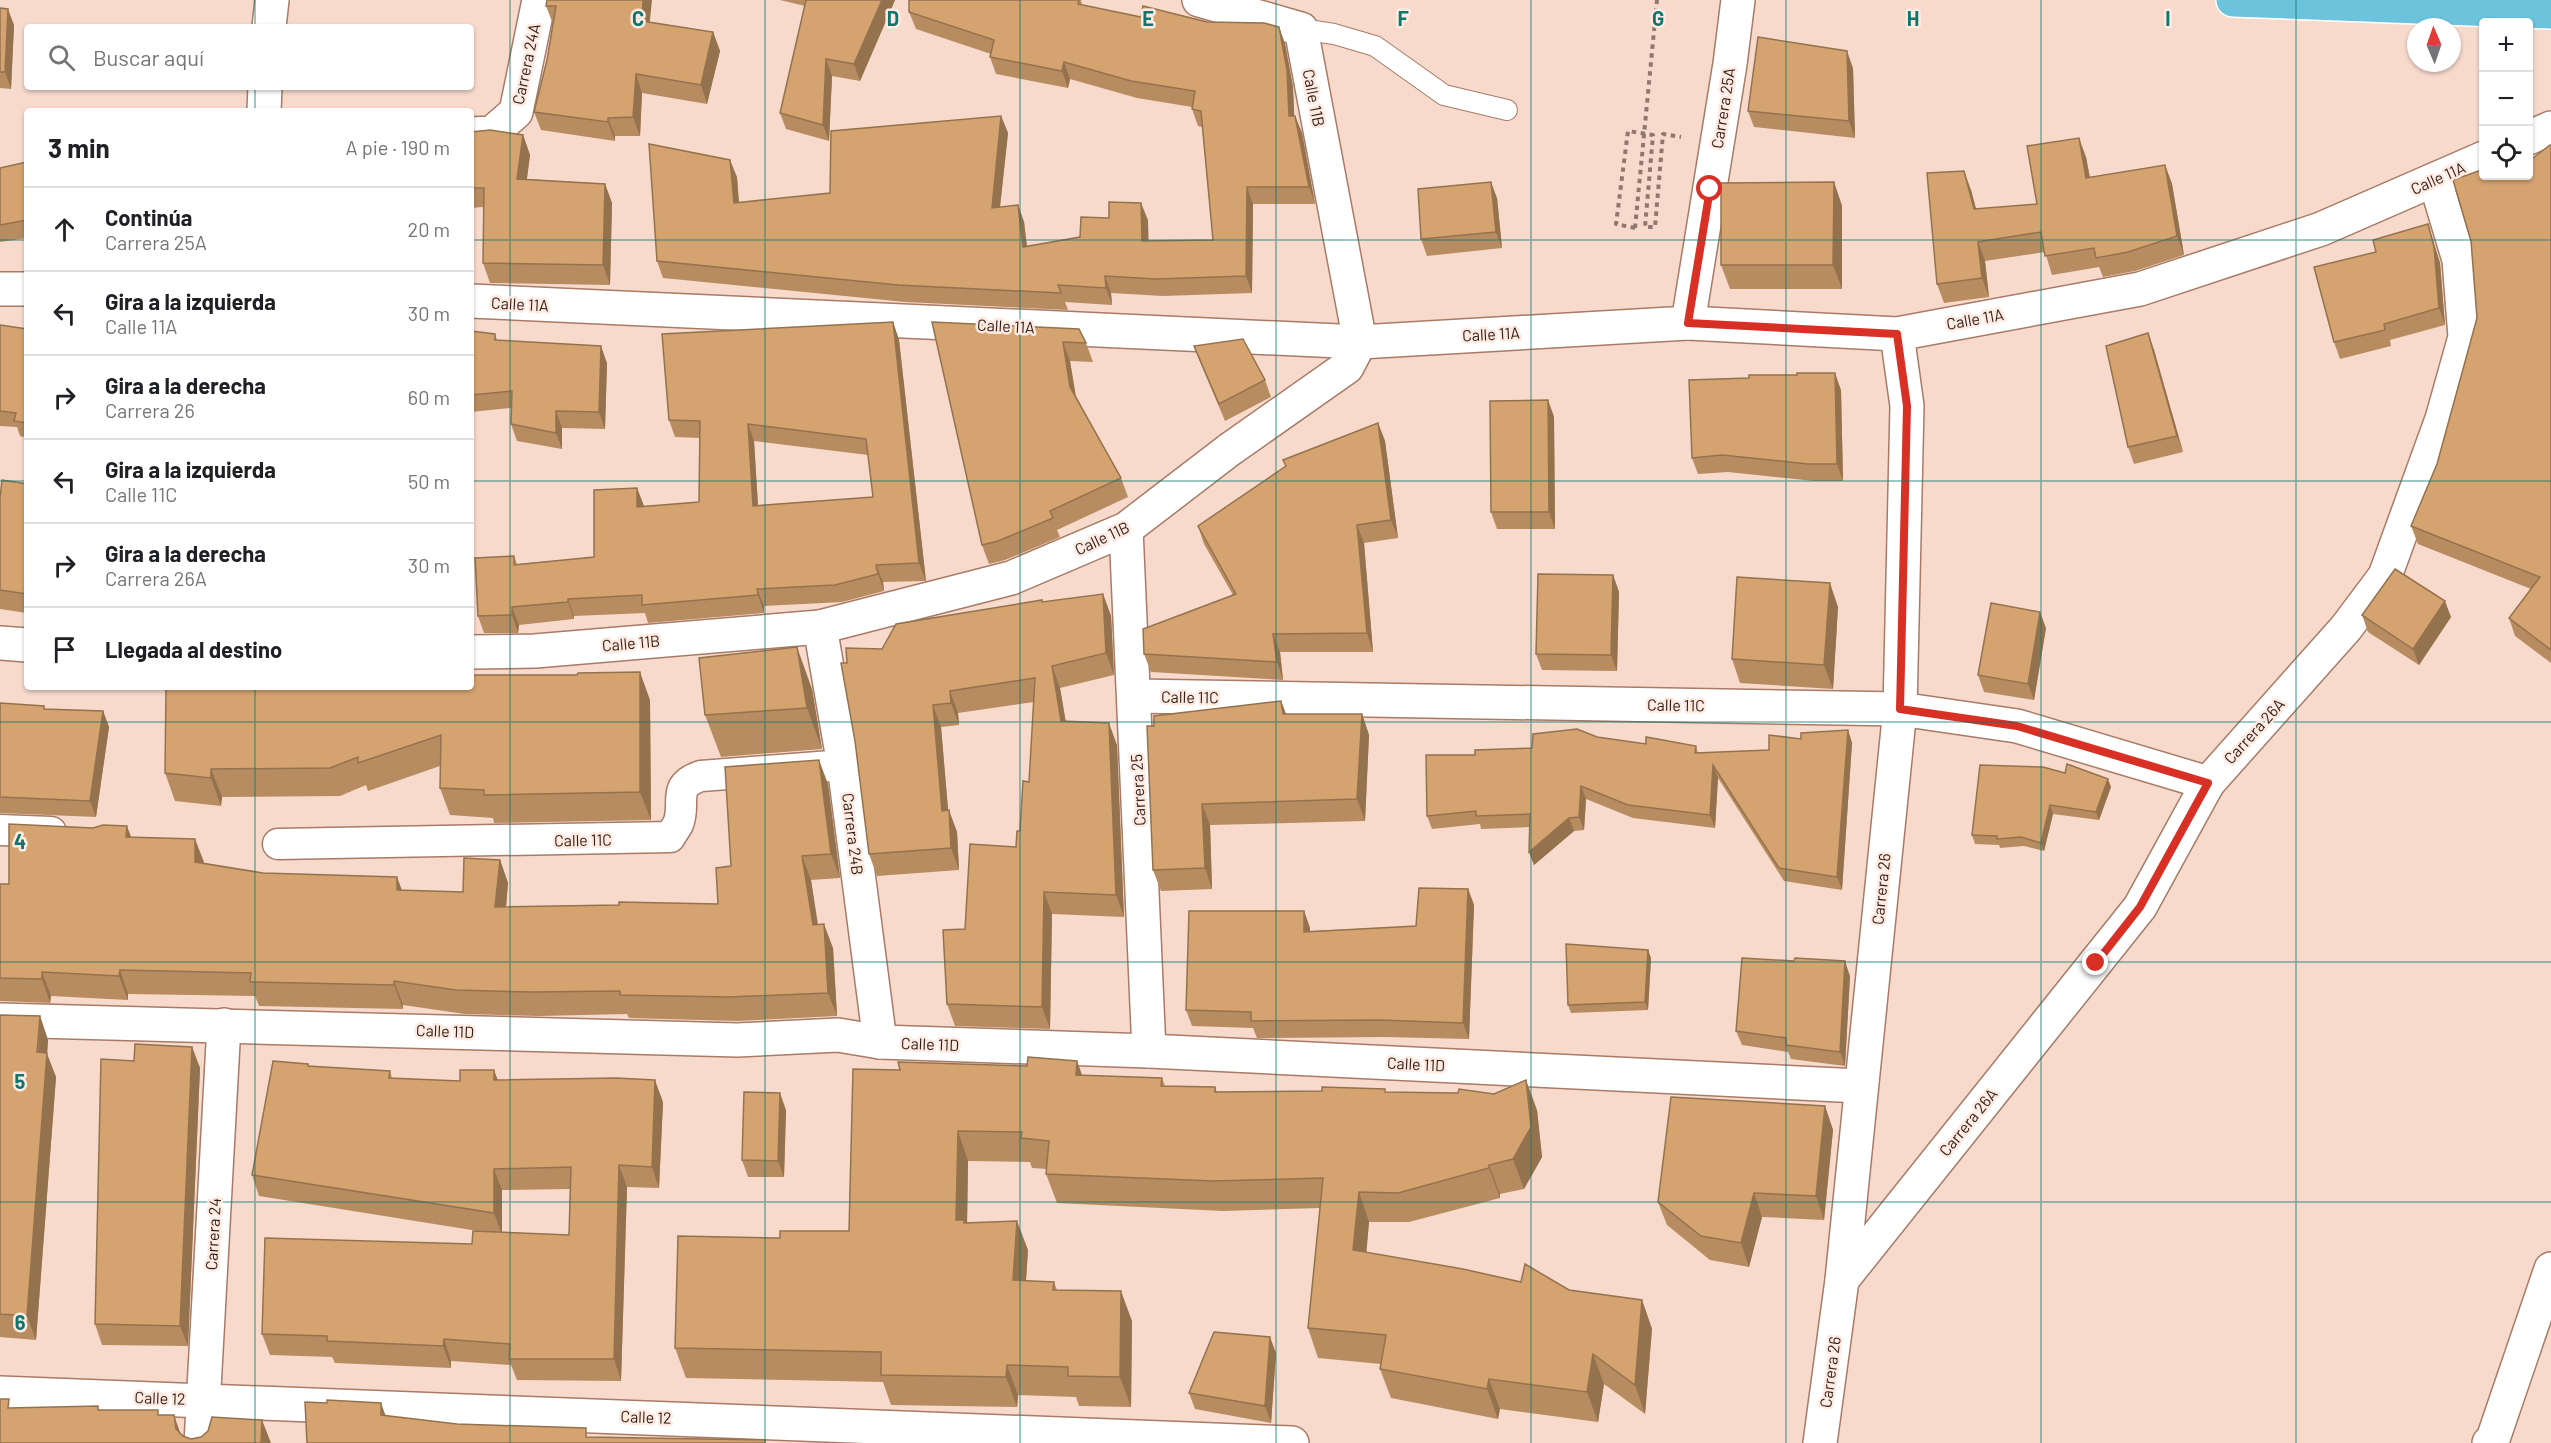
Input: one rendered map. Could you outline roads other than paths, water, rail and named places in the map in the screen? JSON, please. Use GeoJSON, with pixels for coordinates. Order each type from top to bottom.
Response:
{"type":"FeatureCollection","features":[{"type":"Feature","properties":{"kind":"main road"},"geometry":{"type":"LineString","coordinates":[[2233,0],[2551,12]]}},
{"type":"Feature","properties":{"kind":"street"},"geometry":{"type":"LineString","coordinates":[[270,24],[272,0]]}},
{"type":"Feature","properties":{"kind":"street","name":"Carrera 24A"},"geometry":{"type":"LineString","coordinates":[[474,134],[492,133],[516,112],[539,0]]}},
{"type":"Feature","properties":{"kind":"street"},"geometry":{"type":"LineString","coordinates":[[1199,0],[1301,29]]}},
{"type":"Feature","properties":{"kind":"street","name":"Carrera 25A"},"geometry":{"type":"LineString","coordinates":[[1688,323],[1730,64],[1738,0]]}},
{"type":"Feature","properties":{"kind":"street","name":"Calle 11B"},"geometry":{"type":"LineString","coordinates":[[474,652],[535,651],[820,627],[1011,578],[1126,529],[1229,450],[1347,367],[1360,342],[1301,29]]}},
{"type":"Feature","properties":{"kind":"street"},"geometry":{"type":"LineString","coordinates":[[264,108],[265,90]]}},
{"type":"Feature","properties":{"kind":"street"},"geometry":{"type":"LineString","coordinates":[[2533,136],[2551,128]]}},
{"type":"Feature","properties":{"kind":"street","name":"Calle 11A"},"geometry":{"type":"LineString","coordinates":[[474,302],[1360,342],[1688,323],[1897,334],[2140,289],[2321,229],[2479,160]]}},
{"type":"Feature","properties":{"kind":"street","name":"Carrera 26A"},"geometry":{"type":"LineString","coordinates":[[1842,1280],[2140,907],[2208,783],[2346,628],[2385,576],[2442,419],[2465,337],[2459,260],[2435,180]]}},
{"type":"Feature","properties":{"kind":"street"},"geometry":{"type":"LineString","coordinates":[[0,289],[24,289]]}},
{"type":"Feature","properties":{"kind":"street","name":"Carrera 26"},"geometry":{"type":"LineString","coordinates":[[1820,1443],[1842,1280],[1900,709],[1907,406],[1897,334]]}},
{"type":"Feature","properties":{"kind":"street","name":"Carrera 25"},"geometry":{"type":"LineString","coordinates":[[1126,529],[1149,1051]]}},
{"type":"Feature","properties":{"kind":"street","name":"Carrera 24B"},"geometry":{"type":"LineString","coordinates":[[820,627],[844,765],[880,1042]]}},
{"type":"Feature","properties":{"kind":"street"},"geometry":{"type":"LineString","coordinates":[[0,644],[24,645]]}},
{"type":"Feature","properties":{"kind":"street","name":"Calle 11C"},"geometry":{"type":"LineString","coordinates":[[1134,696],[1900,709],[2017,726],[2208,783]]}},
{"type":"Feature","properties":{"kind":"street","name":"Calle 11C"},"geometry":{"type":"LineString","coordinates":[[278,844],[670,837],[679,823],[682,789],[688,780],[701,776],[844,765]]}},
{"type":"Feature","properties":{"kind":"street"},"geometry":{"type":"LineString","coordinates":[[0,830],[80,834]]}},
{"type":"Feature","properties":{"kind":"street","name":"Calle 11D"},"geometry":{"type":"LineString","coordinates":[[0,1020],[737,1040],[838,1035],[880,1042],[1149,1051],[1860,1086]]}},
{"type":"Feature","properties":{"kind":"street","name":"Carrera 24"},"geometry":{"type":"LineString","coordinates":[[201,1443],[224,1025]]}},
{"type":"Feature","properties":{"kind":"street"},"geometry":{"type":"LineString","coordinates":[[2489,1443],[2493,1439],[2551,1269]]}},
{"type":"Feature","properties":{"kind":"street","name":"Calle 12"},"geometry":{"type":"LineString","coordinates":[[0,1393],[1292,1443]]}},
{"type":"Feature","properties":{"kind":"lane"},"geometry":{"type":"LineString","coordinates":[[1301,29],[1334,34],[1375,46],[1444,95],[1507,110]]}}]}
